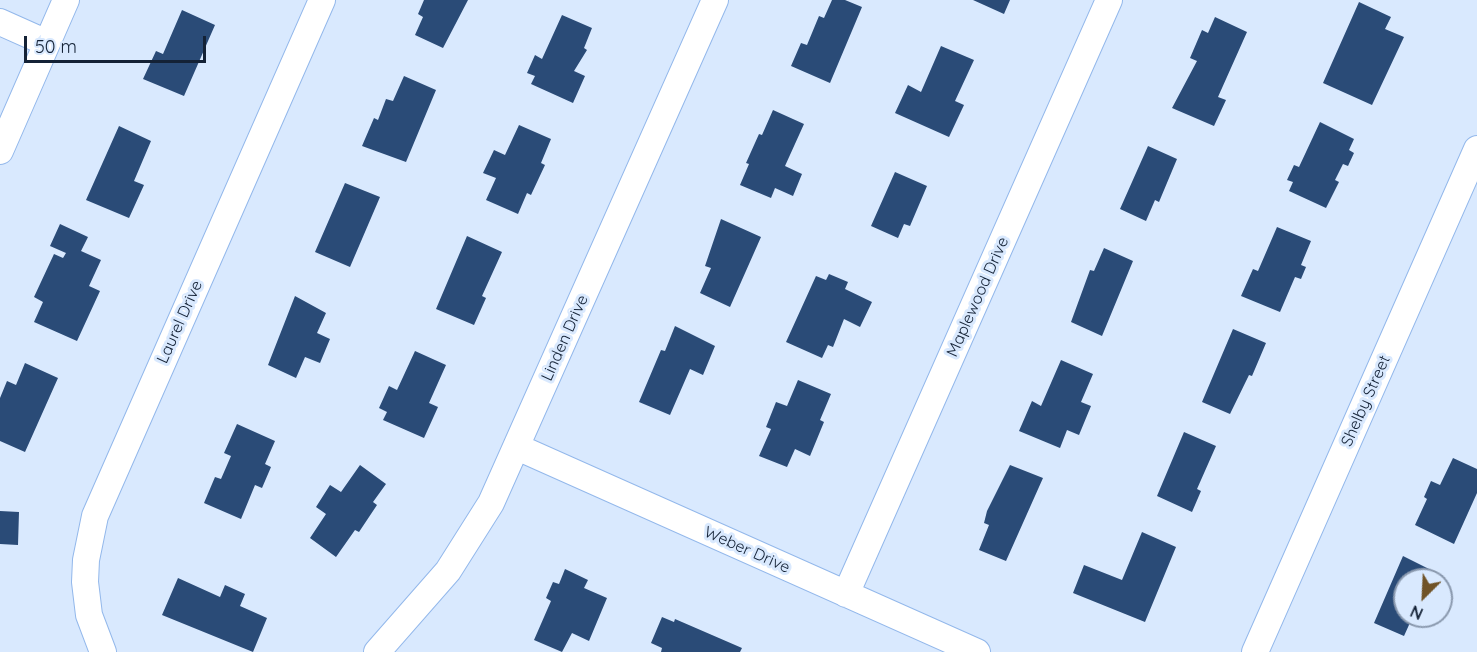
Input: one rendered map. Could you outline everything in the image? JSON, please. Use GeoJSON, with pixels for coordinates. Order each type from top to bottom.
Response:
{"type":"FeatureCollection","features":[{"type":"Feature","properties":{"kind":"street"},"geometry":{"type":"LineString","coordinates":[[0,151],[66,0]]}},
{"type":"Feature","properties":{"kind":"street","name":"Laurel Drive"},"geometry":{"type":"LineString","coordinates":[[103,652],[89,615],[85,582],[86,560],[95,516],[322,0]]}},
{"type":"Feature","properties":{"kind":"street","name":"Linden Drive"},"geometry":{"type":"LineString","coordinates":[[377,652],[435,589],[461,553],[491,503],[715,0]]}},
{"type":"Feature","properties":{"kind":"street","name":"Maplewood Drive"},"geometry":{"type":"LineString","coordinates":[[846,594],[1109,0]]}},
{"type":"Feature","properties":{"kind":"street"},"geometry":{"type":"LineString","coordinates":[[0,22],[47,43]]}},
{"type":"Feature","properties":{"kind":"street","name":"Shelby Street"},"geometry":{"type":"LineString","coordinates":[[1255,652],[1477,149]]}},
{"type":"Feature","properties":{"kind":"street","name":"Weber Drive"},"geometry":{"type":"LineString","coordinates":[[517,447],[977,652]]}},
{"type":"Feature","properties":{"kind":"building"},"geometry":{"type":"Polygon","coordinates":[[[424,0],[468,0],[443,48],[415,35],[423,17],[418,14],[424,0]]]}},
{"type":"Feature","properties":{"kind":"building"},"geometry":{"type":"Polygon","coordinates":[[[832,0],[845,0],[862,7],[830,83],[791,66],[801,43],[807,45],[819,16],[824,18],[832,0]]]}},
{"type":"Feature","properties":{"kind":"building"},"geometry":{"type":"Polygon","coordinates":[[[973,0],[1010,0],[1004,14],[973,0]]]}},
{"type":"Feature","properties":{"kind":"building"},"geometry":{"type":"Polygon","coordinates":[[[1359,2],[1391,17],[1385,29],[1404,37],[1372,105],[1323,83],[1359,2]]]}},
{"type":"Feature","properties":{"kind":"building"},"geometry":{"type":"Polygon","coordinates":[[[182,10],[215,25],[184,96],[143,79],[156,51],[163,54],[182,10]]]}},
{"type":"Feature","properties":{"kind":"building"},"geometry":{"type":"Polygon","coordinates":[[[562,15],[592,28],[584,48],[587,50],[574,71],[585,76],[573,103],[531,84],[535,76],[527,73],[535,55],[542,59],[562,15]]]}},
{"type":"Feature","properties":{"kind":"building"},"geometry":{"type":"Polygon","coordinates":[[[1215,17],[1247,32],[1218,97],[1226,100],[1214,126],[1172,108],[1197,61],[1190,58],[1202,30],[1208,33],[1215,17]]]}},
{"type":"Feature","properties":{"kind":"building"},"geometry":{"type":"Polygon","coordinates":[[[941,46],[974,60],[955,101],[964,105],[949,137],[895,113],[908,85],[921,92],[941,46]]]}},
{"type":"Feature","properties":{"kind":"building"},"geometry":{"type":"Polygon","coordinates":[[[404,76],[436,90],[406,162],[362,146],[374,118],[378,120],[386,99],[393,101],[404,76]]]}},
{"type":"Feature","properties":{"kind":"building"},"geometry":{"type":"Polygon","coordinates":[[[773,110],[804,124],[785,166],[802,174],[793,196],[775,188],[771,198],[740,185],[749,164],[746,163],[773,110]]]}},
{"type":"Feature","properties":{"kind":"building"},"geometry":{"type":"Polygon","coordinates":[[[1320,122],[1354,139],[1349,150],[1354,153],[1348,166],[1343,164],[1335,180],[1339,182],[1326,208],[1289,191],[1293,182],[1287,180],[1294,165],[1299,167],[1320,122]]]}},
{"type":"Feature","properties":{"kind":"building"},"geometry":{"type":"Polygon","coordinates":[[[519,125],[551,139],[541,163],[545,165],[531,195],[527,193],[518,214],[486,200],[496,178],[483,173],[494,150],[505,155],[519,125]]]}},
{"type":"Feature","properties":{"kind":"building"},"geometry":{"type":"Polygon","coordinates":[[[119,126],[151,141],[134,181],[144,185],[129,218],[86,200],[119,126]]]}},
{"type":"Feature","properties":{"kind":"building"},"geometry":{"type":"Polygon","coordinates":[[[1148,146],[1177,159],[1159,202],[1155,200],[1146,221],[1120,209],[1148,146]]]}},
{"type":"Feature","properties":{"kind":"building"},"geometry":{"type":"Polygon","coordinates":[[[895,172],[927,186],[910,226],[904,224],[898,238],[871,226],[895,172]]]}},
{"type":"Feature","properties":{"kind":"building"},"geometry":{"type":"Polygon","coordinates":[[[345,183],[380,197],[350,267],[315,252],[345,183]]]}},
{"type":"Feature","properties":{"kind":"building"},"geometry":{"type":"Polygon","coordinates":[[[721,219],[761,237],[730,307],[700,293],[711,268],[705,266],[721,219]]]}},
{"type":"Feature","properties":{"kind":"building"},"geometry":{"type":"Polygon","coordinates":[[[60,224],[88,237],[81,251],[101,260],[89,286],[100,291],[77,341],[34,322],[43,302],[34,297],[54,254],[63,258],[66,253],[50,246],[60,224]]]}},
{"type":"Feature","properties":{"kind":"building"},"geometry":{"type":"Polygon","coordinates":[[[1277,227],[1311,241],[1301,265],[1306,267],[1301,279],[1295,277],[1280,312],[1241,296],[1253,269],[1258,271],[1277,227]]]}},
{"type":"Feature","properties":{"kind":"building"},"geometry":{"type":"Polygon","coordinates":[[[467,236],[502,252],[482,296],[486,298],[474,325],[436,309],[467,236]]]}},
{"type":"Feature","properties":{"kind":"building"},"geometry":{"type":"Polygon","coordinates":[[[1104,248],[1133,261],[1102,336],[1071,322],[1090,270],[1094,271],[1104,248]]]}},
{"type":"Feature","properties":{"kind":"building"},"geometry":{"type":"Polygon","coordinates":[[[829,274],[848,282],[845,289],[872,302],[860,327],[844,319],[833,347],[828,345],[822,358],[786,342],[816,276],[826,280],[829,274]]]}},
{"type":"Feature","properties":{"kind":"building"},"geometry":{"type":"Polygon","coordinates":[[[295,296],[326,313],[317,333],[330,339],[320,363],[305,357],[296,378],[268,365],[295,296]]]}},
{"type":"Feature","properties":{"kind":"building"},"geometry":{"type":"Polygon","coordinates":[[[675,326],[715,346],[703,375],[690,369],[670,415],[639,402],[661,350],[665,351],[675,326]]]}},
{"type":"Feature","properties":{"kind":"building"},"geometry":{"type":"Polygon","coordinates":[[[1233,329],[1266,343],[1252,376],[1249,375],[1230,414],[1202,402],[1233,329]]]}},
{"type":"Feature","properties":{"kind":"building"},"geometry":{"type":"Polygon","coordinates":[[[415,351],[446,365],[429,403],[438,407],[424,438],[383,420],[387,412],[379,408],[389,386],[397,390],[415,351]]]}},
{"type":"Feature","properties":{"kind":"building"},"geometry":{"type":"Polygon","coordinates":[[[1061,360],[1093,374],[1081,402],[1091,406],[1079,435],[1067,430],[1060,448],[1019,431],[1032,401],[1041,406],[1061,360]]]}},
{"type":"Feature","properties":{"kind":"building"},"geometry":{"type":"Polygon","coordinates":[[[25,363],[58,378],[25,452],[0,441],[0,398],[7,381],[16,385],[25,363]]]}},
{"type":"Feature","properties":{"kind":"building"},"geometry":{"type":"Polygon","coordinates":[[[798,380],[831,394],[820,420],[824,422],[810,456],[795,449],[787,467],[759,456],[771,429],[766,427],[776,402],[787,406],[798,380]]]}},
{"type":"Feature","properties":{"kind":"building"},"geometry":{"type":"Polygon","coordinates":[[[237,424],[275,441],[265,464],[271,467],[262,488],[255,485],[241,519],[204,503],[215,477],[221,479],[231,456],[224,453],[237,424]]]}},
{"type":"Feature","properties":{"kind":"building"},"geometry":{"type":"Polygon","coordinates":[[[1184,432],[1216,446],[1197,489],[1201,491],[1192,512],[1157,496],[1184,432]]]}},
{"type":"Feature","properties":{"kind":"building"},"geometry":{"type":"Polygon","coordinates":[[[1453,458],[1477,469],[1477,493],[1454,544],[1415,525],[1427,499],[1424,497],[1431,481],[1440,485],[1453,458]]]}},
{"type":"Feature","properties":{"kind":"building"},"geometry":{"type":"Polygon","coordinates":[[[360,465],[386,484],[373,502],[377,505],[359,532],[355,530],[336,557],[310,538],[326,514],[316,507],[330,485],[341,492],[360,465]]]}},
{"type":"Feature","properties":{"kind":"building"},"geometry":{"type":"Polygon","coordinates":[[[1010,465],[1043,478],[1006,561],[979,550],[989,525],[984,523],[987,511],[1010,465]]]}},
{"type":"Feature","properties":{"kind":"building"},"geometry":{"type":"Polygon","coordinates":[[[0,511],[19,512],[18,545],[0,544],[0,511]]]}},
{"type":"Feature","properties":{"kind":"building"},"geometry":{"type":"Polygon","coordinates":[[[1142,532],[1176,547],[1145,622],[1073,593],[1084,565],[1122,580],[1142,532]]]}},
{"type":"Feature","properties":{"kind":"building"},"geometry":{"type":"Polygon","coordinates":[[[1403,556],[1427,568],[1398,568],[1403,556]]]}},
{"type":"Feature","properties":{"kind":"building"},"geometry":{"type":"Polygon","coordinates":[[[565,569],[588,580],[584,588],[607,598],[589,641],[572,633],[562,652],[534,640],[551,601],[546,598],[553,582],[559,584],[565,569]]]}},
{"type":"Feature","properties":{"kind":"building"},"geometry":{"type":"Polygon","coordinates":[[[178,578],[220,597],[225,585],[245,594],[240,606],[267,618],[253,652],[162,615],[178,578]]]}},
{"type":"Feature","properties":{"kind":"building"},"geometry":{"type":"Polygon","coordinates":[[[1393,579],[1393,628],[1408,628],[1404,636],[1374,623],[1393,579]]]}},
{"type":"Feature","properties":{"kind":"building"},"geometry":{"type":"Polygon","coordinates":[[[662,617],[674,622],[675,619],[742,648],[740,652],[661,652],[662,648],[651,643],[662,617]]]}}]}
